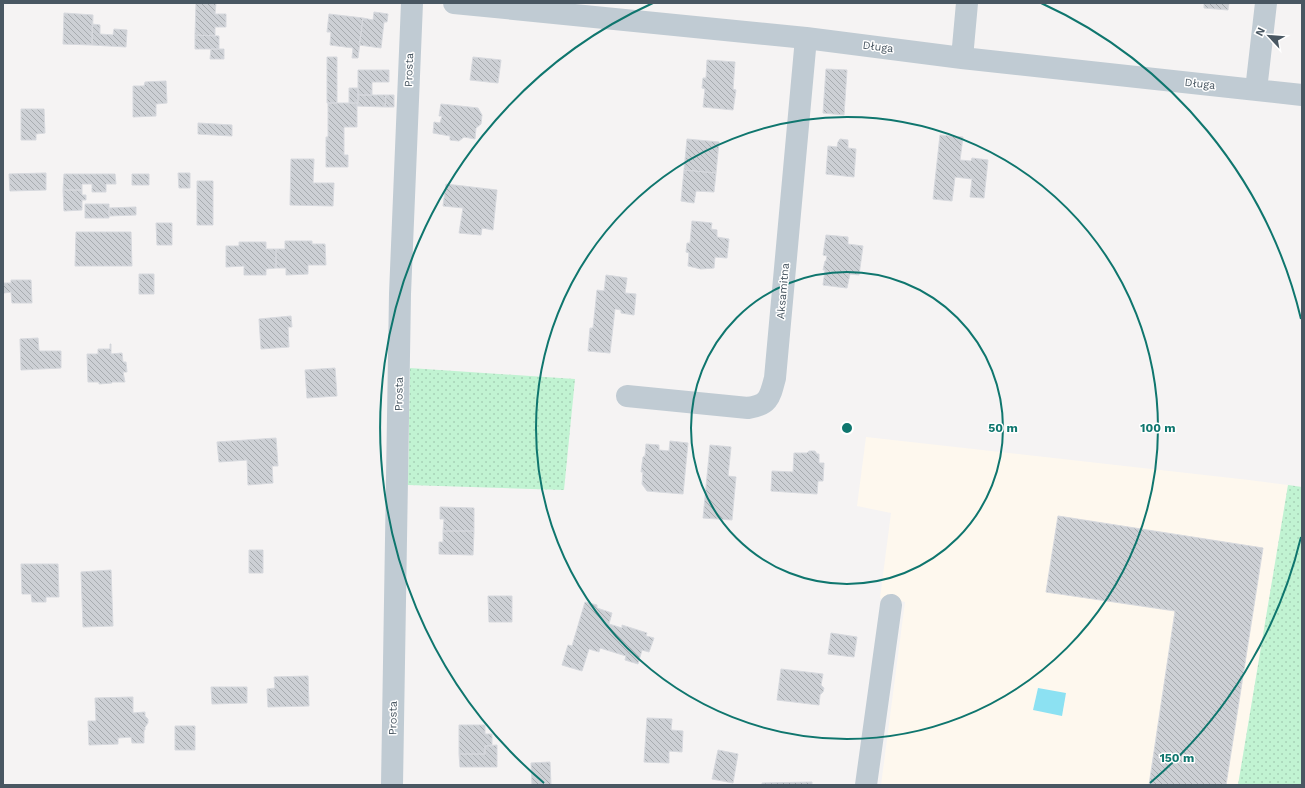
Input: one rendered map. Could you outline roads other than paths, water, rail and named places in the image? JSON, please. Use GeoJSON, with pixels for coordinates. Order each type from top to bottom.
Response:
{"type":"FeatureCollection","features":[{"type":"Feature","properties":{"kind":"street","name":"Prosta"},"geometry":{"type":"LineString","coordinates":[[392,785],[400,294],[412,3]]}},
{"type":"Feature","properties":{"kind":"street"},"geometry":{"type":"LineString","coordinates":[[962,58],[967,3]]}},
{"type":"Feature","properties":{"kind":"street"},"geometry":{"type":"LineString","coordinates":[[1256,90],[1266,3]]}},
{"type":"Feature","properties":{"kind":"street","name":"Długa"},"geometry":{"type":"LineString","coordinates":[[466,4],[806,38],[962,58],[1302,95]]}},
{"type":"Feature","properties":{"kind":"street","name":"Aksamitna"},"geometry":{"type":"LineString","coordinates":[[627,396],[748,408],[759,406],[768,399],[771,393],[776,370],[806,38]]}},
{"type":"Feature","properties":{"kind":"street"},"geometry":{"type":"LineString","coordinates":[[866,785],[891,605]]}},
{"type":"Feature","properties":{"kind":"water"},"geometry":{"type":"Polygon","coordinates":[[[1038,688],[1066,693],[1062,716],[1033,710],[1038,688]]]}}]}
